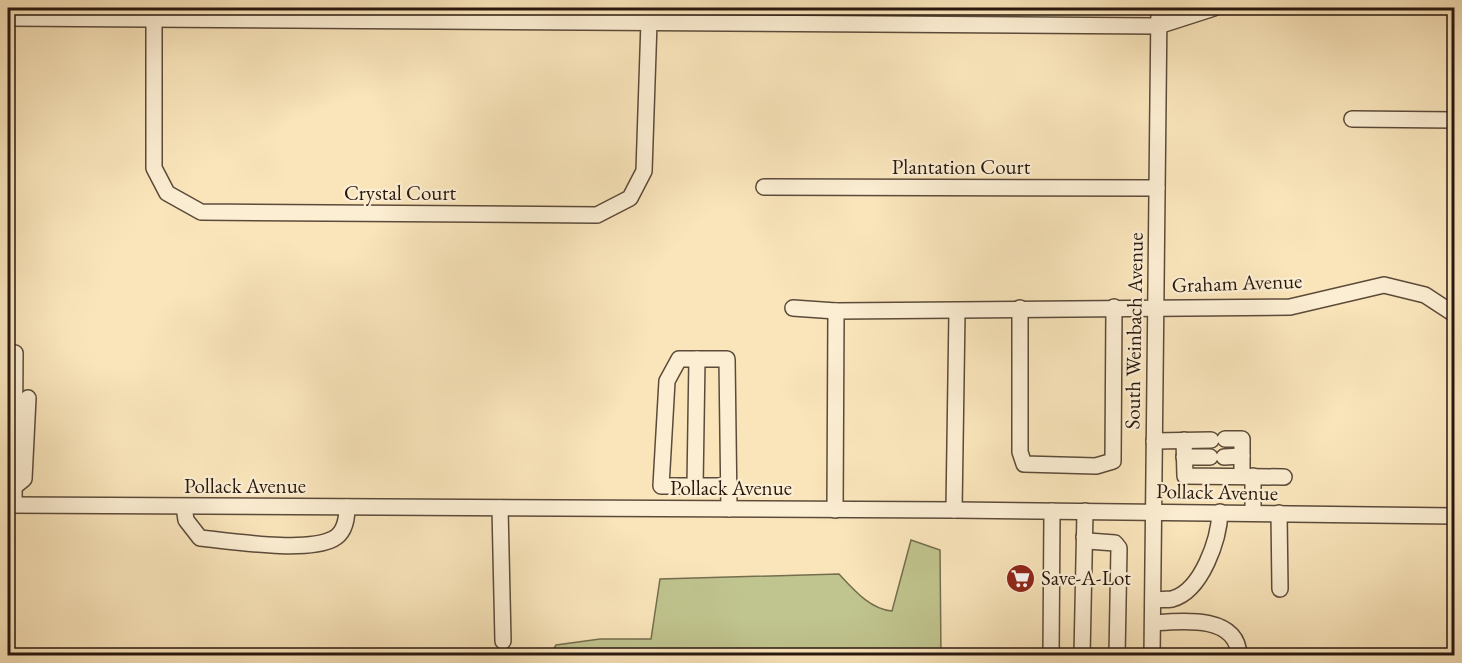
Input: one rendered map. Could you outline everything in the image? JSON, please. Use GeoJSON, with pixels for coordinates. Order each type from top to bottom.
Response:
{"type":"FeatureCollection","features":[{"type":"Feature","properties":{"kind":"street","name":"South Weinbach Avenue"},"geometry":{"type":"LineString","coordinates":[[1152,656],[1159,8]]}},
{"type":"Feature","properties":{"kind":"street"},"geometry":{"type":"LineString","coordinates":[[8,18],[154,21],[1158,26],[1214,8]]}},
{"type":"Feature","properties":{"kind":"street","name":"Crystal Court"},"geometry":{"type":"LineString","coordinates":[[154,21],[154,168],[167,193],[201,212],[585,215],[597,215],[630,198],[644,171],[649,22]]}},
{"type":"Feature","properties":{"kind":"street"},"geometry":{"type":"LineString","coordinates":[[1352,119],[1455,120]]}},
{"type":"Feature","properties":{"kind":"street","name":"Plantation Court"},"geometry":{"type":"LineString","coordinates":[[764,187],[1158,188]]}},
{"type":"Feature","properties":{"kind":"street","name":"Graham Avenue"},"geometry":{"type":"LineString","coordinates":[[793,308],[836,311],[957,312],[1020,308],[1290,307],[1384,285],[1425,295],[1455,314]]}},
{"type":"Feature","properties":{"kind":"street"},"geometry":{"type":"LineString","coordinates":[[1020,308],[1020,452],[1024,464],[1096,466],[1113,461],[1114,307]]}},
{"type":"Feature","properties":{"kind":"street"},"geometry":{"type":"LineString","coordinates":[[835,510],[836,311]]}},
{"type":"Feature","properties":{"kind":"street"},"geometry":{"type":"LineString","coordinates":[[954,510],[957,312]]}},
{"type":"Feature","properties":{"kind":"street"},"geometry":{"type":"LineString","coordinates":[[11,506],[14,487],[15,353]]}},
{"type":"Feature","properties":{"kind":"street"},"geometry":{"type":"LineString","coordinates":[[661,509],[667,381],[679,358],[727,358],[729,509]]}},
{"type":"Feature","properties":{"kind":"street"},"geometry":{"type":"LineString","coordinates":[[695,486],[697,358]]}},
{"type":"Feature","properties":{"kind":"street"},"geometry":{"type":"LineString","coordinates":[[14,487],[24,479],[28,398]]}},
{"type":"Feature","properties":{"kind":"street"},"geometry":{"type":"LineString","coordinates":[[1154,441],[1242,439],[1242,456],[1248,476],[1252,513]]}},
{"type":"Feature","properties":{"kind":"street"},"geometry":{"type":"LineString","coordinates":[[1184,440],[1185,477],[1284,477]]}},
{"type":"Feature","properties":{"kind":"street"},"geometry":{"type":"LineString","coordinates":[[1184,457],[1242,456]]}},
{"type":"Feature","properties":{"kind":"street"},"geometry":{"type":"LineString","coordinates":[[661,486],[729,486]]}},
{"type":"Feature","properties":{"kind":"street","name":"Pollack Avenue"},"geometry":{"type":"LineString","coordinates":[[11,506],[954,510],[1455,516]]}},
{"type":"Feature","properties":{"kind":"street"},"geometry":{"type":"LineString","coordinates":[[184,507],[186,520],[200,538],[315,545],[335,538],[347,522],[347,507]]}},
{"type":"Feature","properties":{"kind":"street"},"geometry":{"type":"LineString","coordinates":[[500,508],[502,641]]}},
{"type":"Feature","properties":{"kind":"street"},"geometry":{"type":"LineString","coordinates":[[1051,656],[1052,511]]}},
{"type":"Feature","properties":{"kind":"street"},"geometry":{"type":"LineString","coordinates":[[1082,656],[1085,511]]}},
{"type":"Feature","properties":{"kind":"street"},"geometry":{"type":"LineString","coordinates":[[1153,600],[1173,599],[1190,586],[1210,558],[1220,533],[1220,513]]}},
{"type":"Feature","properties":{"kind":"street"},"geometry":{"type":"LineString","coordinates":[[1279,513],[1280,589]]}},
{"type":"Feature","properties":{"kind":"street"},"geometry":{"type":"LineString","coordinates":[[1084,537],[1088,541],[1115,543],[1118,546],[1117,656]]}},
{"type":"Feature","properties":{"kind":"street"},"geometry":{"type":"LineString","coordinates":[[1153,623],[1188,620],[1215,625],[1228,632],[1239,649],[1239,656]]}},
{"type":"Feature","properties":{"kind":"green space"},"geometry":{"type":"Polygon","coordinates":[[[911,540],[940,550],[941,655],[550,655],[556,645],[600,639],[651,639],[660,579],[839,574],[870,603],[892,611],[911,540]]]}},
{"type":"Feature","properties":{"kind":"place","name":"Save-A-Lot"},"geometry":{"type":"Point","coordinates":[1020,578]}}]}
